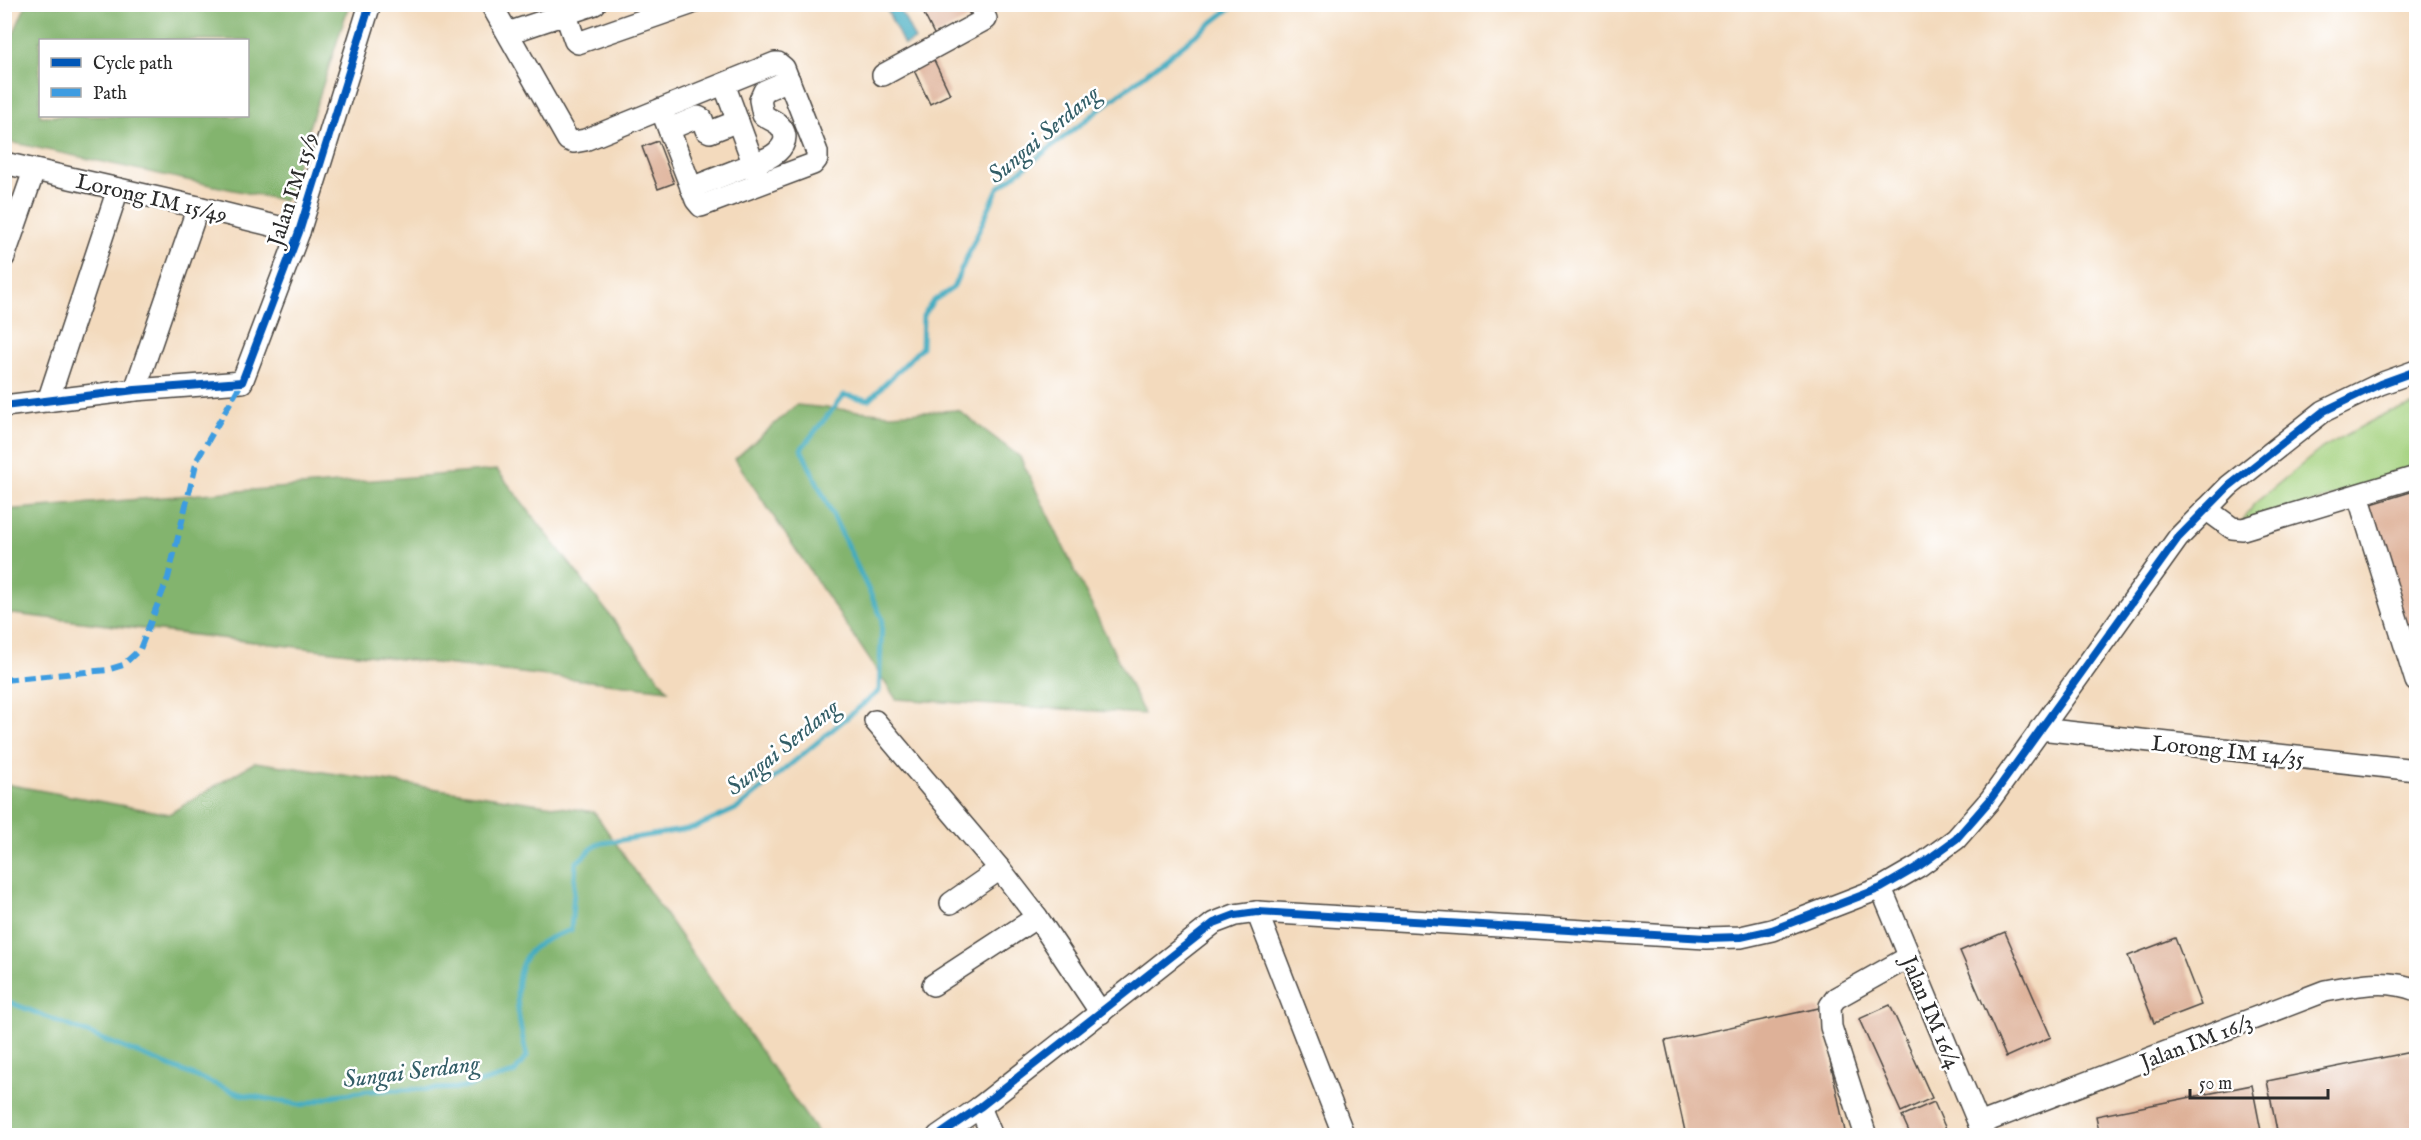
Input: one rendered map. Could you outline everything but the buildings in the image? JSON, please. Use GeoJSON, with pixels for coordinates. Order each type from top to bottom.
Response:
{"type":"FeatureCollection","features":[{"type":"Feature","properties":{"kind":"street","name":"Jalan IM 15/9"},"geometry":{"type":"LineString","coordinates":[[135,390],[242,382],[298,232],[370,4]]}},
{"type":"Feature","properties":{"kind":"street"},"geometry":{"type":"LineString","coordinates":[[492,4],[568,140],[585,140],[665,119],[698,117],[702,119],[706,130],[710,132],[738,121]]}},
{"type":"Feature","properties":{"kind":"street"},"geometry":{"type":"LineString","coordinates":[[508,33],[564,10],[595,4]]}},
{"type":"Feature","properties":{"kind":"street"},"geometry":{"type":"LineString","coordinates":[[564,10],[578,44],[690,4]]}},
{"type":"Feature","properties":{"kind":"street"},"geometry":{"type":"LineString","coordinates":[[883,75],[986,19],[979,4]]}},
{"type":"Feature","properties":{"kind":"street"},"geometry":{"type":"LineString","coordinates":[[775,63],[784,68],[817,152],[817,159],[813,164],[705,206],[698,203],[691,188],[665,119],[724,84],[775,63]]}},
{"type":"Feature","properties":{"kind":"street"},"geometry":{"type":"LineString","coordinates":[[691,188],[723,166],[754,164],[776,154],[783,147],[785,142],[783,131],[780,126],[763,115],[760,100],[764,91],[789,80]]}},
{"type":"Feature","properties":{"kind":"street"},"geometry":{"type":"LineString","coordinates":[[724,84],[761,184]]}},
{"type":"Feature","properties":{"kind":"street","name":"Lorong IM 15/49"},"geometry":{"type":"LineString","coordinates":[[4,164],[198,207],[298,232]]}},
{"type":"Feature","properties":{"kind":"street"},"geometry":{"type":"LineString","coordinates":[[4,257],[34,171]]}},
{"type":"Feature","properties":{"kind":"street"},"geometry":{"type":"LineString","coordinates":[[48,402],[118,189]]}},
{"type":"Feature","properties":{"kind":"street"},"geometry":{"type":"LineString","coordinates":[[4,406],[135,390],[198,207]]}},
{"type":"Feature","properties":{"kind":"street"},"geometry":{"type":"LineString","coordinates":[[938,1136],[980,1107],[1214,923],[1235,915],[1257,912],[1718,938],[1741,937],[1772,930],[1881,888],[1918,866],[1956,839],[1990,800],[2178,538],[2206,508],[2229,486],[2324,411],[2380,384],[2416,371]]}},
{"type":"Feature","properties":{"kind":"street"},"geometry":{"type":"LineString","coordinates":[[2206,508],[2232,528],[2243,529],[2416,478]]}},
{"type":"Feature","properties":{"kind":"street"},"geometry":{"type":"LineString","coordinates":[[2358,495],[2416,681]]}},
{"type":"Feature","properties":{"kind":"street"},"geometry":{"type":"LineString","coordinates":[[875,721],[1000,869],[1037,917],[1101,1013]]}},
{"type":"Feature","properties":{"kind":"street","name":"Lorong IM 14/35"},"geometry":{"type":"LineString","coordinates":[[2040,729],[2416,770]]}},
{"type":"Feature","properties":{"kind":"street"},"geometry":{"type":"LineString","coordinates":[[951,903],[1000,869]]}},
{"type":"Feature","properties":{"kind":"street","name":"Jalan IM 16/4"},"geometry":{"type":"LineString","coordinates":[[1881,888],[1981,1130]]}},
{"type":"Feature","properties":{"kind":"street"},"geometry":{"type":"LineString","coordinates":[[1257,912],[1344,1136]]}},
{"type":"Feature","properties":{"kind":"street"},"geometry":{"type":"LineString","coordinates":[[933,986],[1037,917]]}},
{"type":"Feature","properties":{"kind":"street"},"geometry":{"type":"LineString","coordinates":[[1866,1136],[1831,1027],[1830,1005],[1836,998],[1909,957]]}},
{"type":"Feature","properties":{"kind":"street","name":"Jalan IM 16/3"},"geometry":{"type":"LineString","coordinates":[[1981,1130],[2325,991],[2366,983],[2405,986],[2416,990]]}},
{"type":"Feature","properties":{"kind":"street"},"geometry":{"type":"LineString","coordinates":[[980,1107],[992,1136]]}},
{"type":"Feature","properties":{"kind":"green space"},"geometry":{"type":"Polygon","coordinates":[[[26,5],[349,5],[285,201],[5,141],[5,53],[26,5]]]}},
{"type":"Feature","properties":{"kind":"green space"},"geometry":{"type":"Polygon","coordinates":[[[796,405],[890,414],[958,410],[1020,457],[1144,714],[896,699],[735,459],[796,405]]]}},
{"type":"Feature","properties":{"kind":"green space"},"geometry":{"type":"Polygon","coordinates":[[[2416,405],[2416,470],[2240,526],[2254,504],[2322,448],[2388,412],[2416,405]]]}},
{"type":"Feature","properties":{"kind":"green space"},"geometry":{"type":"Polygon","coordinates":[[[497,470],[668,690],[5,613],[5,510],[497,470]]]}},
{"type":"Feature","properties":{"kind":"green space"},"geometry":{"type":"Polygon","coordinates":[[[255,762],[594,812],[819,1135],[12,1136],[5,1133],[5,784],[169,814],[255,762]]]}},
{"type":"Feature","properties":{"kind":"water"},"geometry":{"type":"Polygon","coordinates":[[[898,5],[915,40],[904,45],[887,10],[898,5]]]}},
{"type":"Feature","properties":{"kind":"waterway","name":"Sungai Serdang"},"geometry":{"type":"LineString","coordinates":[[4,1000],[240,1094],[302,1105],[336,1095],[368,1091],[462,1088],[514,1073],[527,1056],[518,1005],[518,978],[527,955],[536,946],[553,936],[571,930],[576,863],[597,844],[694,828],[738,808],[879,691],[882,618],[801,449],[844,395],[869,400],[922,347],[923,316],[933,301],[953,288],[998,188],[1236,4]]}},
{"type":"Feature","properties":{"kind":"marked path"},"geometry":{"type":"LineString","coordinates":[[4,680],[107,670],[123,665],[140,649],[168,578],[197,460],[242,382]]}},
{"type":"Feature","properties":{"kind":"cycle path"},"geometry":{"type":"LineString","coordinates":[[4,406],[135,390],[242,382],[299,232],[370,4]]}},
{"type":"Feature","properties":{"kind":"cycle path"},"geometry":{"type":"LineString","coordinates":[[938,1136],[980,1107],[1214,923],[1235,915],[1257,912],[1706,938],[1741,937],[1772,930],[1881,888],[1919,866],[1956,839],[1990,800],[2178,538],[2229,486],[2324,411],[2380,384],[2416,371]]}}]}
